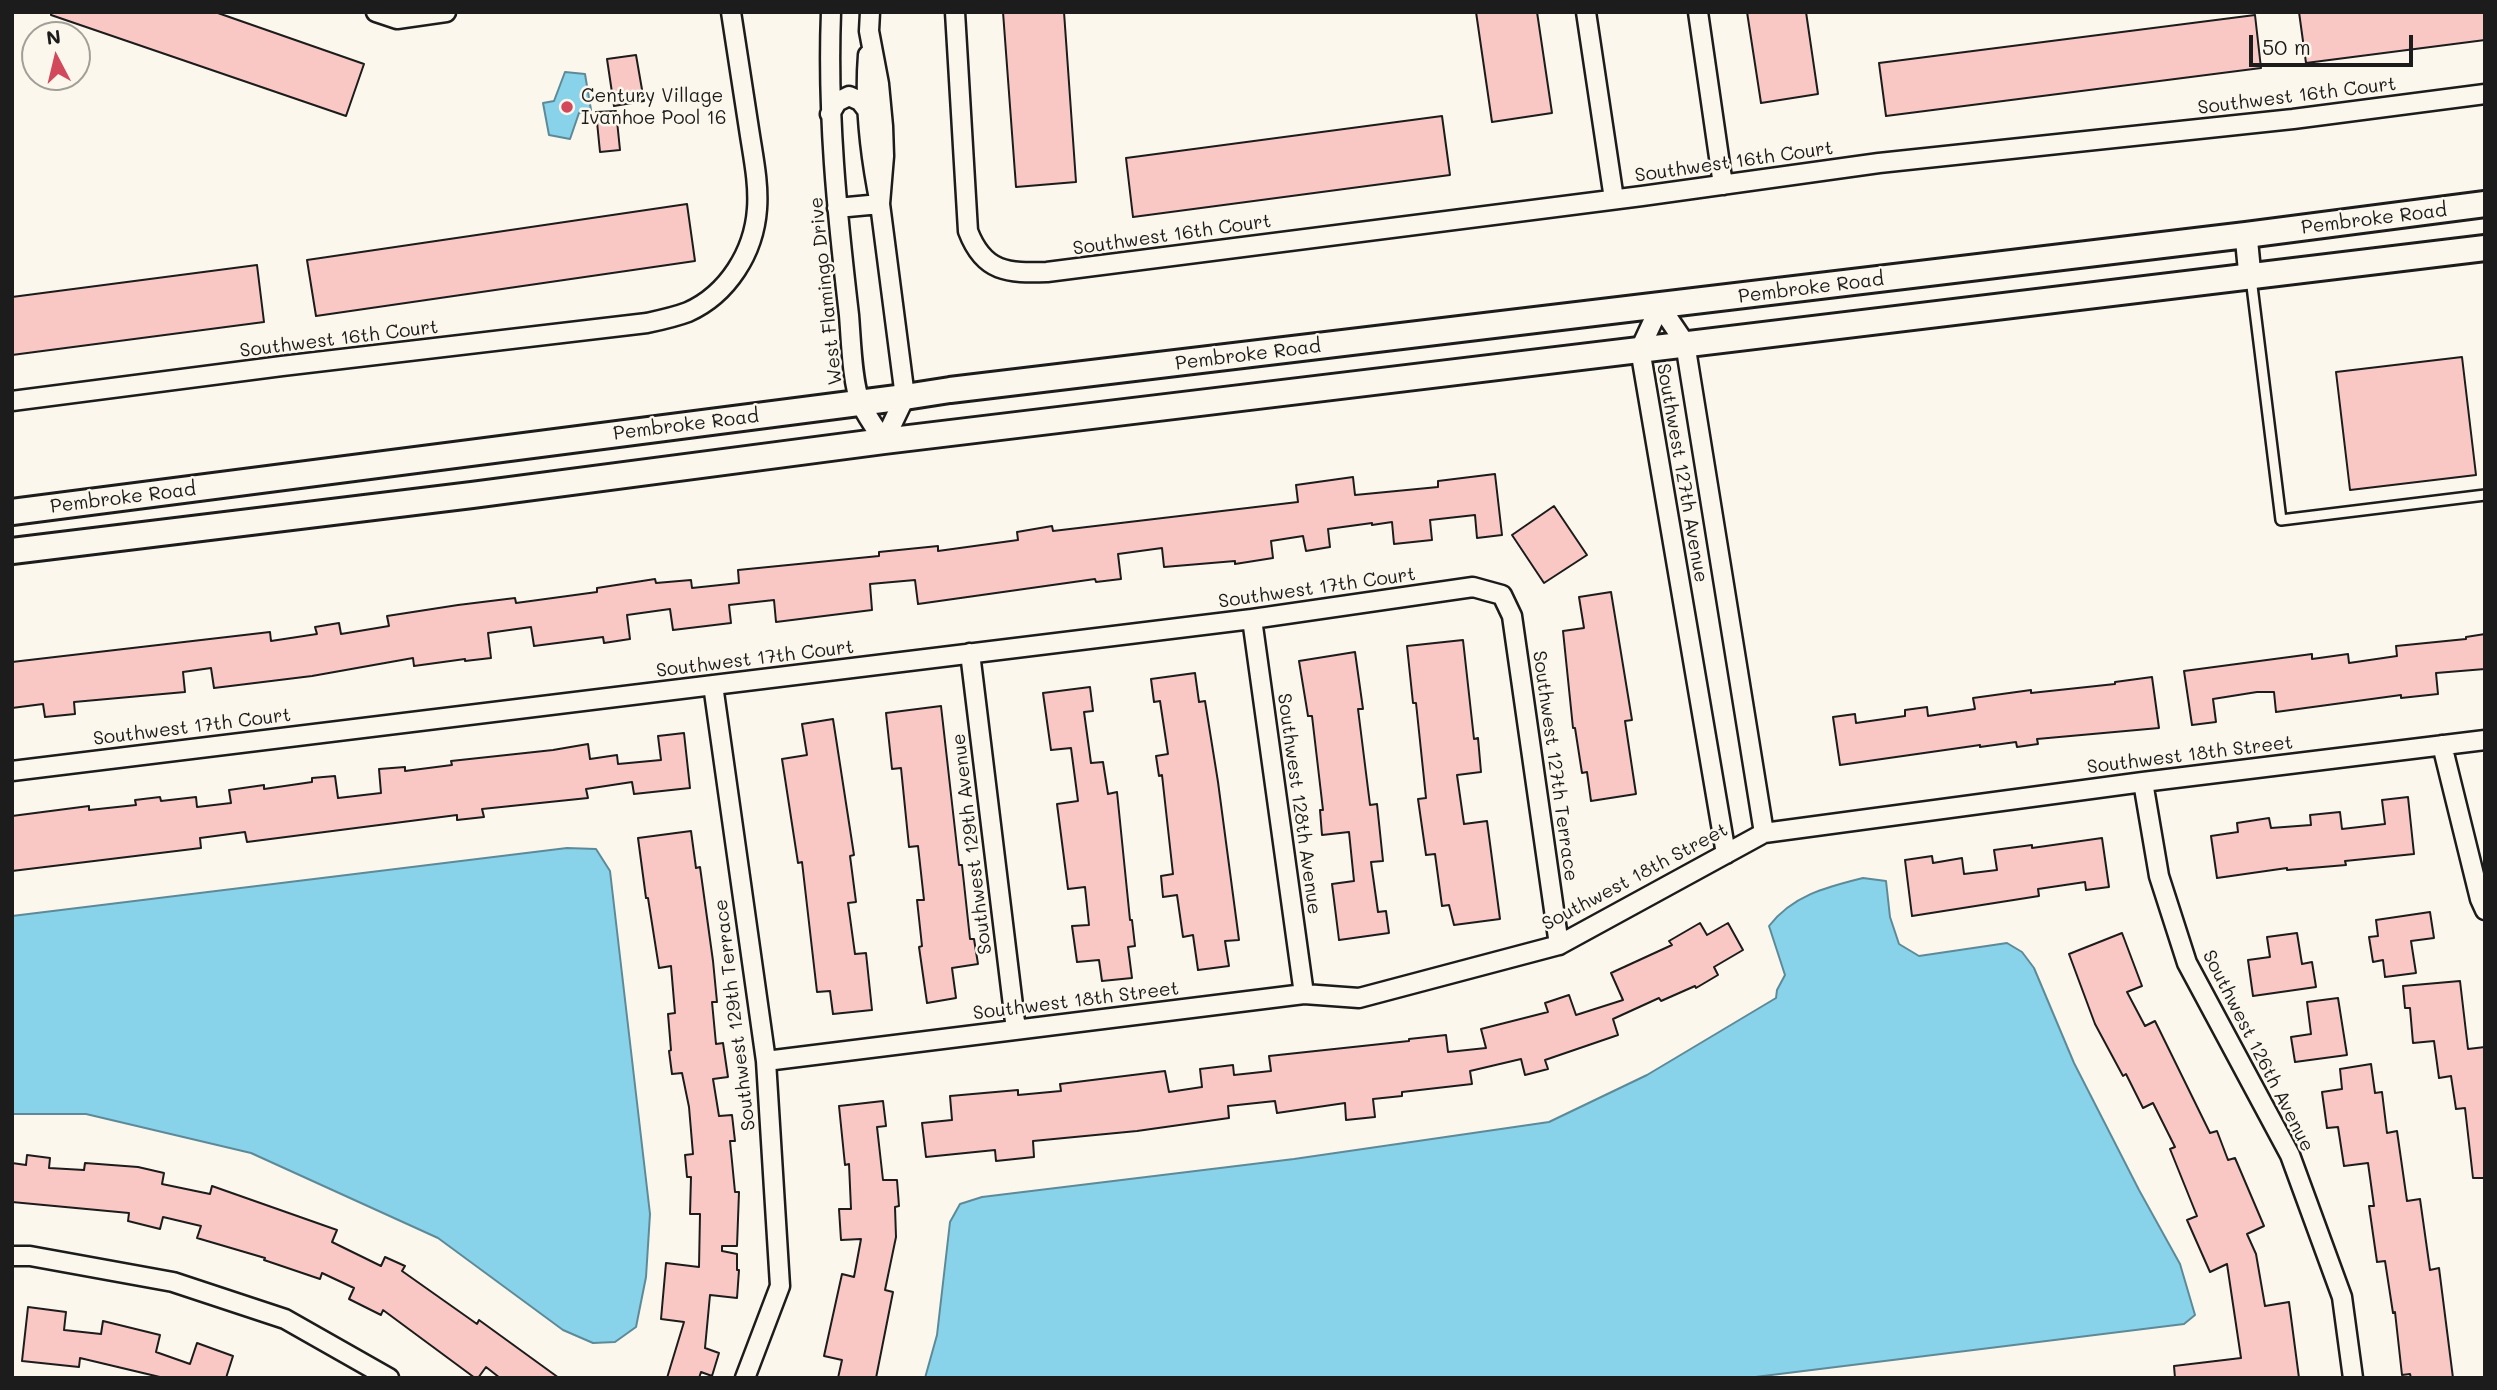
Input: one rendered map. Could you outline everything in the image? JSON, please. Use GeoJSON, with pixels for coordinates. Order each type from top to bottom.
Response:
{"type":"FeatureCollection","features":[{"type":"Feature","properties":{"kind":"main road","name":"Pembroke Road"},"geometry":{"type":"LineString","coordinates":[[12,512],[978,386],[1660,306],[2485,204]]}},
{"type":"Feature","properties":{"kind":"main road","name":"Pembroke Road"},"geometry":{"type":"LineString","coordinates":[[12,551],[458,497],[884,440],[2485,248]]}},
{"type":"Feature","properties":{"kind":"street"},"geometry":{"type":"LineString","coordinates":[[376,12],[397,19],[446,12]]}},
{"type":"Feature","properties":{"kind":"street","name":"Southwest 16th Court"},"geometry":{"type":"LineString","coordinates":[[12,401],[634,325],[689,311],[719,290],[740,265],[754,230],[757,209],[756,178],[731,12]]}},
{"type":"Feature","properties":{"kind":"street","name":"West Flamingo Drive"},"geometry":{"type":"LineString","coordinates":[[831,12],[828,78],[830,114],[837,208],[860,403],[884,440]]}},
{"type":"Feature","properties":{"kind":"street"},"geometry":{"type":"LineString","coordinates":[[870,12],[865,84],[871,158],[880,204],[905,397],[884,440]]}},
{"type":"Feature","properties":{"kind":"street","name":"Southwest 16th Court"},"geometry":{"type":"LineString","coordinates":[[955,12],[968,231],[981,255],[1009,273],[1048,272],[1879,163],[2293,119],[2485,94]]}},
{"type":"Feature","properties":{"kind":"street"},"geometry":{"type":"LineString","coordinates":[[1586,12],[1614,199]]}},
{"type":"Feature","properties":{"kind":"street"},"geometry":{"type":"LineString","coordinates":[[1698,12],[1723,185]]}},
{"type":"Feature","properties":{"kind":"street"},"geometry":{"type":"LineString","coordinates":[[869,32],[879,84],[883,126],[884,156],[880,204]]}},
{"type":"Feature","properties":{"kind":"street"},"geometry":{"type":"LineString","coordinates":[[830,114],[837,102],[849,96],[860,100],[867,110]]}},
{"type":"Feature","properties":{"kind":"street"},"geometry":{"type":"LineString","coordinates":[[837,208],[880,204]]}},
{"type":"Feature","properties":{"kind":"street"},"geometry":{"type":"LineString","coordinates":[[2246,235],[2250,276]]}},
{"type":"Feature","properties":{"kind":"street","name":"Southwest 127th Avenue"},"geometry":{"type":"LineString","coordinates":[[1660,306],[1685,343],[1764,833]]}},
{"type":"Feature","properties":{"kind":"street","name":"Southwest 127th Avenue"},"geometry":{"type":"LineString","coordinates":[[1660,306],[1640,349],[1726,854]]}},
{"type":"Feature","properties":{"kind":"street","name":"Southwest 17th Court"},"geometry":{"type":"LineString","coordinates":[[12,771],[1252,619],[1473,587],[1502,595]]}},
{"type":"Feature","properties":{"kind":"street","name":"Southwest 127th Terrace"},"geometry":{"type":"LineString","coordinates":[[1502,595],[1512,616],[1559,945]]}},
{"type":"Feature","properties":{"kind":"street","name":"Southwest 128th Avenue"},"geometry":{"type":"LineString","coordinates":[[1252,619],[1304,994]]}},
{"type":"Feature","properties":{"kind":"street","name":"Southwest 129th Avenue"},"geometry":{"type":"LineString","coordinates":[[970,653],[1016,1030]]}},
{"type":"Feature","properties":{"kind":"street","name":"Southwest 129th Terrace"},"geometry":{"type":"LineString","coordinates":[[713,685],[766,1061],[780,1286],[745,1378]]}},
{"type":"Feature","properties":{"kind":"street","name":"Southwest 18th Street"},"geometry":{"type":"LineString","coordinates":[[766,1061],[1304,994],[1359,998],[1559,945],[1764,833],[2485,740]]}},
{"type":"Feature","properties":{"kind":"street"},"geometry":{"type":"LineString","coordinates":[[2442,745],[2485,910]]}},
{"type":"Feature","properties":{"kind":"street","name":"Southwest 126th Avenue"},"geometry":{"type":"LineString","coordinates":[[2143,782],[2159,876],[2186,963],[2290,1155],[2342,1297],[2353,1378]]}},
{"type":"Feature","properties":{"kind":"street"},"geometry":{"type":"LineString","coordinates":[[12,1255],[173,1282],[285,1319],[389,1378]]}},
{"type":"Feature","properties":{"kind":"lane"},"geometry":{"type":"LineString","coordinates":[[2250,276],[2281,520],[2485,495]]}},
{"type":"Feature","properties":{"kind":"water","name":"Century Village Ivanhoe Pool 16"},"geometry":{"type":"Polygon","coordinates":[[[565,72],[585,74],[591,110],[579,113],[570,139],[549,135],[543,103],[554,101],[565,72]]]}},
{"type":"Feature","properties":{"kind":"water"},"geometry":{"type":"Polygon","coordinates":[[[567,848],[596,849],[610,871],[650,1214],[646,1277],[636,1327],[615,1342],[593,1343],[563,1330],[438,1238],[251,1153],[86,1114],[12,1114],[12,916],[567,848]]]}},
{"type":"Feature","properties":{"kind":"water"},"geometry":{"type":"Polygon","coordinates":[[[1863,878],[1886,881],[1890,917],[1899,944],[1919,956],[2007,943],[2022,952],[2034,968],[2074,1063],[2180,1264],[2195,1315],[2184,1324],[1747,1378],[925,1378],[937,1335],[950,1222],[960,1204],[982,1197],[1294,1159],[1549,1122],[1647,1075],[1776,998],[1785,975],[1769,926],[1778,915],[1800,900],[1824,889],[1863,878]]]}},
{"type":"Feature","properties":{"kind":"building"},"geometry":{"type":"Polygon","coordinates":[[[51,12],[215,12],[364,64],[346,116],[91,29],[91,21],[69,21],[51,15],[51,12]]]}},
{"type":"Feature","properties":{"kind":"building"},"geometry":{"type":"Polygon","coordinates":[[[1003,12],[1064,12],[1076,182],[1016,187],[1003,12]]]}},
{"type":"Feature","properties":{"kind":"building"},"geometry":{"type":"Polygon","coordinates":[[[1476,12],[1537,12],[1552,113],[1492,122],[1476,12]]]}},
{"type":"Feature","properties":{"kind":"building"},"geometry":{"type":"Polygon","coordinates":[[[1747,12],[1806,12],[1818,94],[1761,103],[1747,12]]]}},
{"type":"Feature","properties":{"kind":"building"},"geometry":{"type":"Polygon","coordinates":[[[2299,12],[2485,12],[2485,40],[2306,63],[2299,12]]]}},
{"type":"Feature","properties":{"kind":"building"},"geometry":{"type":"Polygon","coordinates":[[[2255,15],[2261,68],[1886,116],[1879,63],[2255,15]]]}},
{"type":"Feature","properties":{"kind":"building"},"geometry":{"type":"Polygon","coordinates":[[[636,55],[644,101],[614,106],[607,59],[636,55]]]}},
{"type":"Feature","properties":{"kind":"building"},"geometry":{"type":"Polygon","coordinates":[[[616,111],[620,150],[600,152],[596,112],[616,111]]]}},
{"type":"Feature","properties":{"kind":"building"},"geometry":{"type":"Polygon","coordinates":[[[1442,116],[1450,175],[1133,217],[1126,158],[1442,116]]]}},
{"type":"Feature","properties":{"kind":"building"},"geometry":{"type":"Polygon","coordinates":[[[687,204],[695,261],[316,316],[307,260],[687,204]]]}},
{"type":"Feature","properties":{"kind":"building"},"geometry":{"type":"Polygon","coordinates":[[[257,265],[264,322],[12,355],[12,297],[257,265]]]}},
{"type":"Feature","properties":{"kind":"building"},"geometry":{"type":"Polygon","coordinates":[[[2462,357],[2476,475],[2350,490],[2336,372],[2462,357]]]}},
{"type":"Feature","properties":{"kind":"building"},"geometry":{"type":"Polygon","coordinates":[[[1495,474],[1502,535],[1477,538],[1475,515],[1430,520],[1432,540],[1394,544],[1392,522],[1372,523],[1328,529],[1330,547],[1306,551],[1303,536],[1271,541],[1273,558],[1235,564],[1235,561],[1164,567],[1162,548],[1118,554],[1121,579],[1096,582],[1095,579],[918,604],[915,580],[870,584],[872,610],[776,622],[774,600],[729,605],[731,623],[673,630],[670,609],[627,615],[630,639],[604,643],[603,637],[534,646],[531,627],[488,633],[491,658],[414,666],[413,658],[312,676],[214,688],[211,668],[183,672],[185,692],[74,702],[75,714],[45,717],[43,704],[12,708],[12,662],[270,632],[271,641],[317,634],[315,627],[339,623],[341,634],[389,626],[387,616],[515,598],[516,603],[597,592],[597,588],[655,579],[656,583],[691,580],[692,588],[739,583],[738,570],[879,556],[879,552],[938,546],[938,551],[1018,540],[1017,532],[1052,526],[1053,531],[1298,502],[1296,485],[1353,477],[1355,495],[1438,487],[1438,481],[1495,474]]]}},
{"type":"Feature","properties":{"kind":"building"},"geometry":{"type":"Polygon","coordinates":[[[1554,506],[1587,555],[1544,583],[1512,535],[1554,506]]]}},
{"type":"Feature","properties":{"kind":"building"},"geometry":{"type":"Polygon","coordinates":[[[1611,592],[1632,720],[1625,721],[1636,794],[1591,801],[1587,772],[1582,773],[1573,728],[1563,631],[1584,628],[1579,597],[1611,592]]]}},
{"type":"Feature","properties":{"kind":"building"},"geometry":{"type":"Polygon","coordinates":[[[2485,634],[2485,669],[2436,673],[2438,694],[2401,698],[2401,695],[2276,712],[2274,692],[2257,692],[2213,699],[2216,722],[2192,725],[2184,671],[2312,654],[2312,659],[2348,654],[2349,663],[2397,656],[2396,646],[2466,639],[2485,634]]]}},
{"type":"Feature","properties":{"kind":"building"},"geometry":{"type":"Polygon","coordinates":[[[1463,640],[1474,739],[1478,738],[1481,772],[1457,775],[1464,824],[1487,821],[1500,919],[1454,925],[1449,905],[1442,906],[1435,854],[1426,855],[1418,799],[1426,798],[1407,646],[1463,640]]]}},
{"type":"Feature","properties":{"kind":"building"},"geometry":{"type":"Polygon","coordinates":[[[1355,652],[1363,709],[1358,709],[1370,805],[1377,804],[1383,861],[1371,862],[1378,912],[1386,911],[1389,933],[1339,940],[1332,884],[1354,881],[1349,832],[1322,835],[1320,810],[1323,810],[1312,716],[1308,716],[1299,661],[1355,652]]]}},
{"type":"Feature","properties":{"kind":"building"},"geometry":{"type":"Polygon","coordinates":[[[1195,673],[1199,702],[1205,701],[1239,940],[1225,941],[1229,966],[1198,970],[1193,935],[1183,937],[1177,895],[1163,897],[1161,876],[1173,874],[1162,775],[1159,776],[1156,756],[1168,754],[1160,701],[1154,702],[1151,679],[1195,673]]]}},
{"type":"Feature","properties":{"kind":"building"},"geometry":{"type":"Polygon","coordinates":[[[2152,677],[2159,728],[2037,739],[2038,744],[2017,747],[2016,742],[1980,745],[1840,765],[1833,717],[1855,714],[1856,723],[1905,716],[1905,710],[1927,707],[1928,716],[1975,709],[1973,698],[2031,690],[2031,693],[2115,684],[2152,677]]]}},
{"type":"Feature","properties":{"kind":"building"},"geometry":{"type":"Polygon","coordinates":[[[1090,687],[1093,711],[1084,712],[1091,763],[1103,762],[1108,794],[1117,792],[1135,946],[1128,947],[1132,978],[1102,981],[1099,960],[1077,962],[1072,926],[1089,925],[1085,887],[1068,889],[1057,804],[1078,801],[1071,748],[1051,750],[1043,693],[1090,687]]]}},
{"type":"Feature","properties":{"kind":"building"},"geometry":{"type":"Polygon","coordinates":[[[941,706],[959,865],[962,865],[970,939],[974,939],[978,964],[952,968],[956,998],[927,1003],[919,947],[922,946],[917,900],[924,900],[918,846],[909,847],[901,768],[892,769],[886,713],[941,706]]]}},
{"type":"Feature","properties":{"kind":"building"},"geometry":{"type":"Polygon","coordinates":[[[833,719],[854,855],[850,856],[856,902],[848,903],[855,954],[866,953],[872,1010],[833,1014],[830,991],[817,992],[802,862],[798,863],[782,759],[807,755],[802,724],[833,719]]]}},
{"type":"Feature","properties":{"kind":"building"},"geometry":{"type":"Polygon","coordinates":[[[684,733],[690,788],[634,794],[632,782],[586,789],[588,798],[482,809],[484,817],[457,820],[457,815],[247,842],[245,832],[200,838],[201,848],[12,871],[12,816],[89,806],[89,810],[136,805],[135,800],[160,797],[161,801],[196,797],[197,807],[231,803],[229,790],[264,785],[264,789],[312,782],[312,778],[335,776],[338,798],[381,793],[379,769],[405,767],[405,771],[452,765],[451,761],[588,744],[590,759],[617,755],[618,764],[661,760],[658,736],[684,733]]]}},
{"type":"Feature","properties":{"kind":"building"},"geometry":{"type":"Polygon","coordinates":[[[2408,797],[2414,854],[2345,861],[2346,865],[2287,868],[2217,878],[2211,836],[2238,832],[2237,823],[2269,818],[2271,828],[2311,825],[2310,815],[2340,812],[2342,829],[2385,824],[2382,800],[2408,797]]]}},
{"type":"Feature","properties":{"kind":"building"},"geometry":{"type":"Polygon","coordinates":[[[691,831],[696,868],[700,867],[713,961],[717,1002],[712,1002],[716,1044],[723,1043],[728,1077],[713,1079],[719,1116],[732,1115],[735,1141],[730,1141],[735,1192],[739,1192],[737,1246],[722,1246],[722,1251],[737,1254],[739,1270],[737,1298],[710,1295],[705,1348],[719,1353],[712,1376],[701,1372],[699,1378],[667,1378],[684,1322],[661,1319],[666,1263],[699,1267],[700,1214],[690,1214],[691,1177],[687,1177],[685,1155],[693,1154],[689,1107],[682,1073],[672,1074],[669,1051],[668,1014],[675,1013],[671,966],[659,968],[638,838],[691,831]]]}},
{"type":"Feature","properties":{"kind":"building"},"geometry":{"type":"Polygon","coordinates":[[[2102,838],[2109,887],[2086,890],[2085,882],[2038,889],[2039,896],[1912,916],[1905,860],[1932,856],[1933,863],[1962,858],[1964,874],[1997,870],[1994,850],[2032,845],[2032,848],[2102,838]]]}},
{"type":"Feature","properties":{"kind":"building"},"geometry":{"type":"Polygon","coordinates":[[[2430,912],[2434,938],[2411,941],[2416,973],[2385,977],[2383,960],[2373,962],[2369,937],[2378,936],[2376,920],[2430,912]]]}},
{"type":"Feature","properties":{"kind":"building"},"geometry":{"type":"Polygon","coordinates":[[[1700,923],[1707,935],[1728,923],[1743,950],[1714,967],[1718,975],[1696,988],[1695,986],[1661,1001],[1659,998],[1613,1019],[1618,1035],[1545,1060],[1548,1069],[1525,1075],[1521,1059],[1470,1071],[1472,1084],[1402,1092],[1402,1096],[1373,1099],[1375,1117],[1346,1120],[1345,1103],[1277,1113],[1275,1101],[1228,1106],[1229,1118],[1137,1131],[1033,1141],[1034,1157],[996,1161],[995,1150],[926,1157],[922,1123],[952,1120],[950,1096],[1018,1090],[1018,1095],[1061,1091],[1060,1084],[1165,1071],[1169,1092],[1202,1087],[1200,1069],[1233,1065],[1234,1075],[1271,1071],[1269,1056],[1446,1035],[1448,1052],[1486,1048],[1481,1029],[1548,1012],[1545,1003],[1569,995],[1576,1015],[1623,1000],[1611,973],[1672,945],[1669,941],[1700,923]]]}},
{"type":"Feature","properties":{"kind":"building"},"geometry":{"type":"Polygon","coordinates":[[[2122,933],[2142,986],[2127,992],[2145,1026],[2155,1021],[2210,1133],[2217,1131],[2228,1160],[2235,1158],[2264,1226],[2247,1234],[2256,1254],[2265,1306],[2289,1302],[2299,1378],[2175,1378],[2174,1366],[2241,1358],[2227,1264],[2210,1272],[2187,1220],[2197,1216],[2170,1149],[2175,1147],[2153,1103],[2143,1108],[2126,1074],[2123,1076],[2095,1024],[2069,954],[2122,933]]]}},
{"type":"Feature","properties":{"kind":"building"},"geometry":{"type":"Polygon","coordinates":[[[2297,933],[2302,964],[2312,962],[2316,987],[2253,996],[2248,960],[2270,957],[2267,937],[2297,933]]]}},
{"type":"Feature","properties":{"kind":"building"},"geometry":{"type":"Polygon","coordinates":[[[2460,981],[2468,1049],[2485,1047],[2485,1178],[2473,1178],[2465,1108],[2456,1109],[2451,1076],[2439,1078],[2434,1041],[2413,1043],[2410,1008],[2405,1008],[2403,986],[2460,981]]]}},
{"type":"Feature","properties":{"kind":"building"},"geometry":{"type":"Polygon","coordinates":[[[2338,998],[2347,1055],[2295,1062],[2291,1037],[2311,1034],[2307,1002],[2338,998]]]}},
{"type":"Feature","properties":{"kind":"building"},"geometry":{"type":"Polygon","coordinates":[[[2371,1064],[2375,1093],[2382,1092],[2387,1133],[2397,1131],[2407,1201],[2420,1199],[2430,1270],[2439,1268],[2453,1378],[2411,1378],[2410,1374],[2402,1375],[2395,1312],[2393,1313],[2385,1261],[2377,1262],[2369,1206],[2374,1206],[2368,1163],[2344,1166],[2338,1127],[2327,1128],[2322,1092],[2342,1089],[2340,1069],[2371,1064]]]}},
{"type":"Feature","properties":{"kind":"building"},"geometry":{"type":"Polygon","coordinates":[[[883,1101],[886,1126],[877,1127],[883,1180],[897,1180],[899,1206],[895,1207],[896,1237],[885,1290],[893,1292],[876,1378],[838,1378],[842,1360],[824,1356],[842,1274],[854,1277],[861,1239],[841,1240],[839,1209],[851,1209],[849,1164],[845,1165],[839,1106],[883,1101]]]}},
{"type":"Feature","properties":{"kind":"building"},"geometry":{"type":"Polygon","coordinates":[[[27,1155],[50,1158],[49,1168],[84,1170],[85,1163],[138,1167],[164,1173],[162,1184],[210,1194],[212,1186],[337,1230],[332,1242],[381,1266],[385,1257],[405,1266],[402,1271],[477,1324],[479,1320],[559,1378],[500,1378],[486,1367],[478,1378],[475,1378],[383,1310],[381,1315],[349,1299],[354,1288],[322,1273],[320,1279],[264,1260],[265,1258],[197,1238],[201,1226],[163,1217],[160,1229],[128,1221],[129,1213],[12,1202],[12,1163],[26,1165],[27,1155]]]}},
{"type":"Feature","properties":{"kind":"building"},"geometry":{"type":"Polygon","coordinates":[[[28,1307],[66,1312],[64,1330],[101,1334],[103,1321],[160,1335],[156,1352],[190,1364],[197,1343],[233,1356],[226,1378],[164,1378],[80,1358],[79,1367],[22,1361],[28,1307]]]}},
{"type":"Feature","properties":{"kind":"place","name":"Century Village Ivanhoe Pool 16"},"geometry":{"type":"Point","coordinates":[567,107]}}]}
